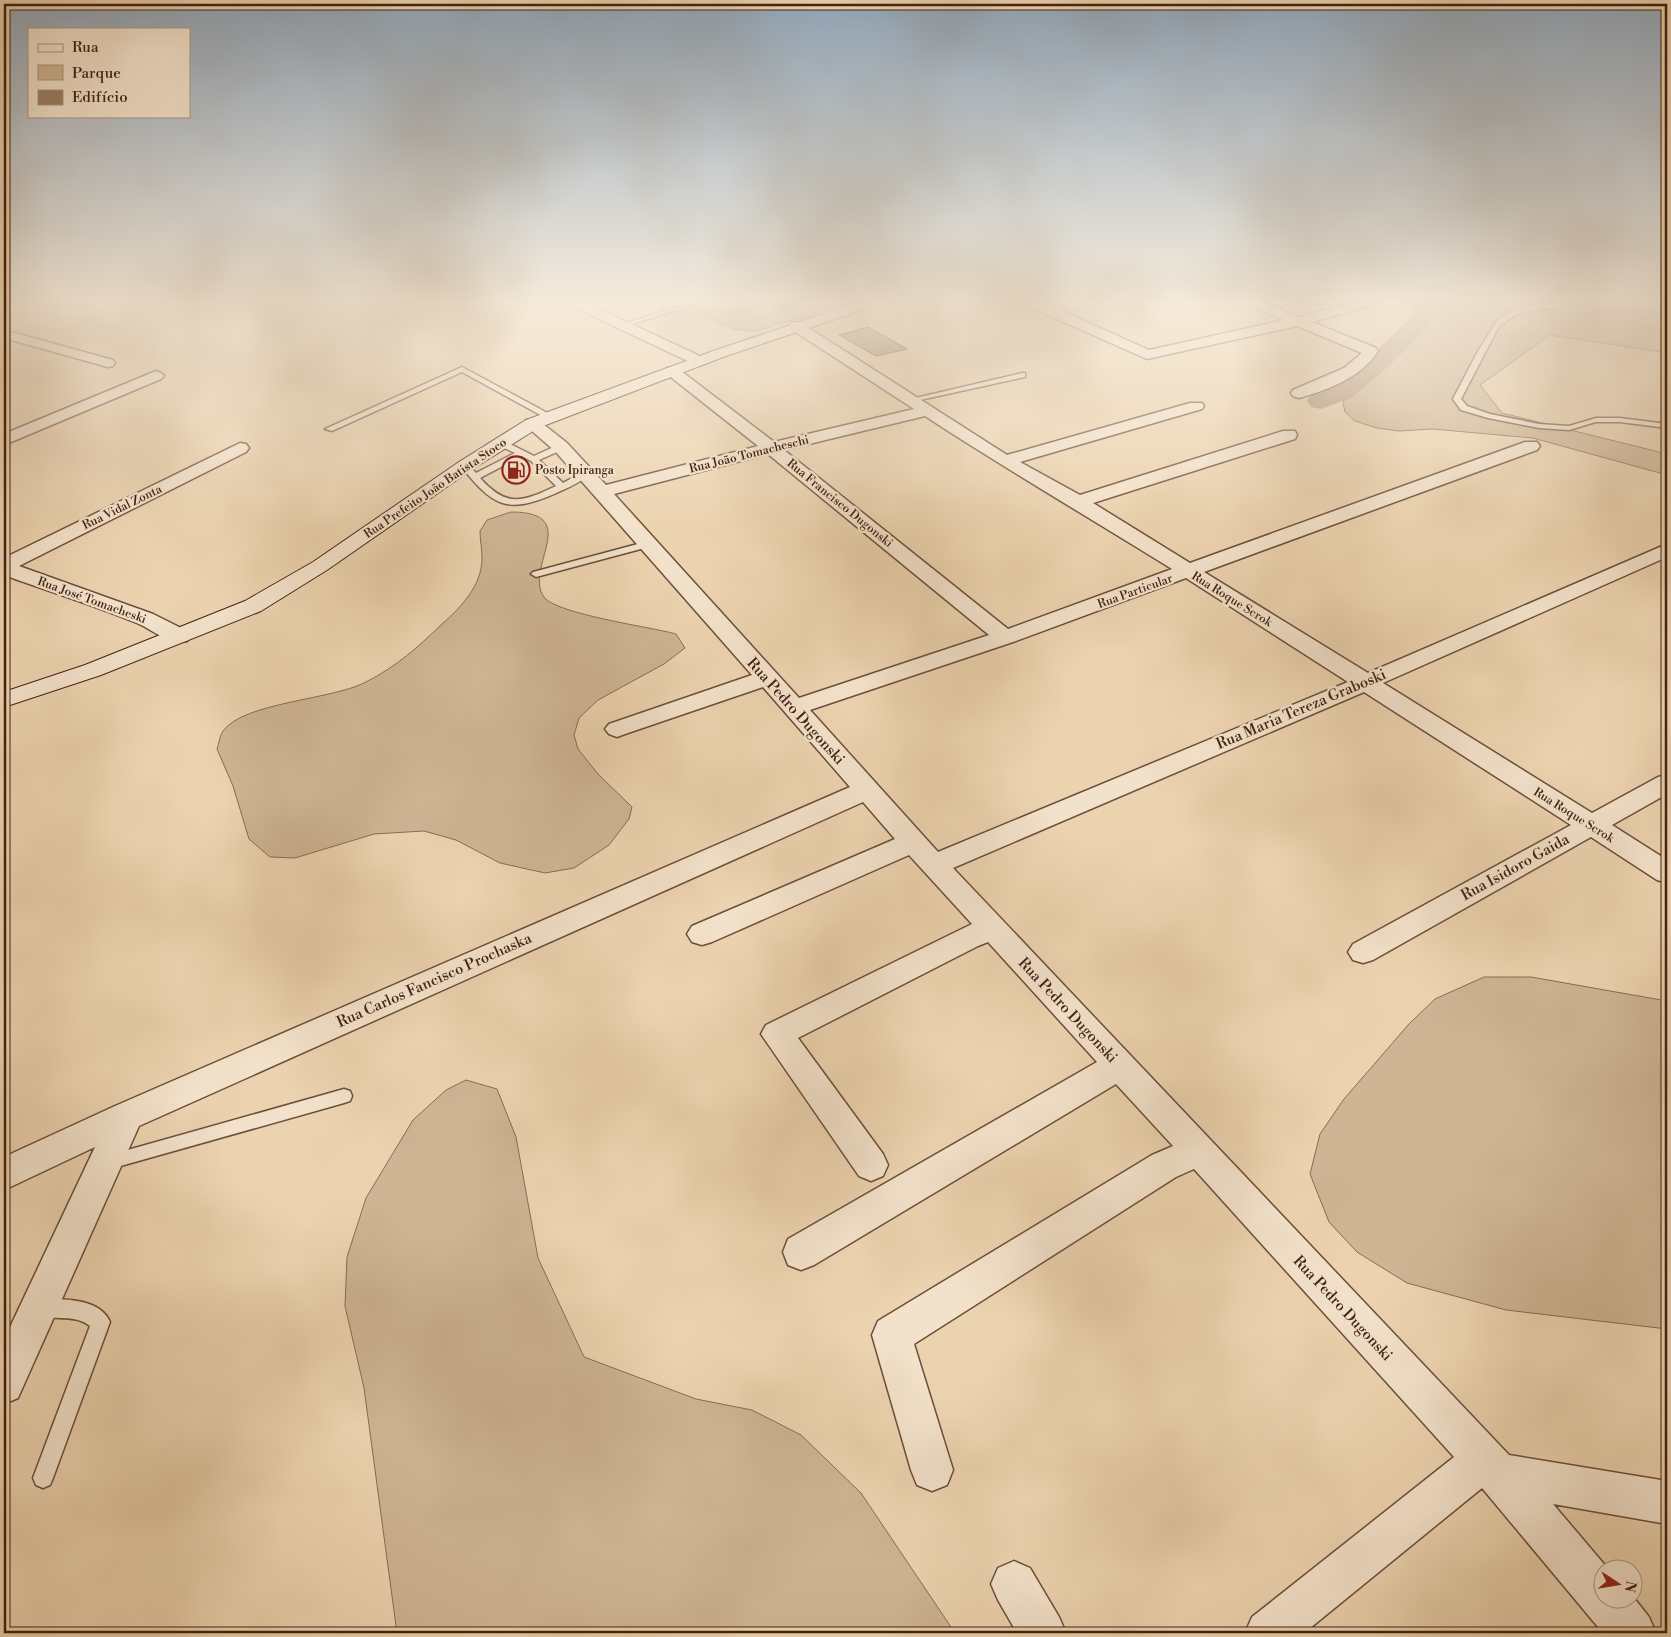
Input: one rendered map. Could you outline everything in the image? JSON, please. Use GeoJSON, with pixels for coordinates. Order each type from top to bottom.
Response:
{"type":"FeatureCollection","features":[{"type":"Feature","properties":{"kind":"main road","name":"Rua Prefeito João Batista Stoco"},"geometry":{"type":"LineString","coordinates":[[4,700],[93,670],[253,606],[471,472],[502,444],[541,420],[658,376]]}},
{"type":"Feature","properties":{"kind":"street"},"geometry":{"type":"LineString","coordinates":[[4,440],[155,376]]}},
{"type":"Feature","properties":{"kind":"street","name":"Rua Francisco Dugonski"},"geometry":{"type":"LineString","coordinates":[[679,376],[771,448],[1005,637]]}},
{"type":"Feature","properties":{"kind":"street","name":"Rua Roque Scrok"},"geometry":{"type":"LineString","coordinates":[[874,376],[1005,461],[1078,502],[1189,571],[1667,873]]}},
{"type":"Feature","properties":{"kind":"street"},"geometry":{"type":"LineString","coordinates":[[1299,394],[1339,376]]}},
{"type":"Feature","properties":{"kind":"street"},"geometry":{"type":"LineString","coordinates":[[1005,461],[1196,406]]}},
{"type":"Feature","properties":{"kind":"street","name":"Rua João Tomacheschi"},"geometry":{"type":"LineString","coordinates":[[602,492],[771,448],[927,411]]}},
{"type":"Feature","properties":{"kind":"street","name":"Rua Pedro Dugonski"},"geometry":{"type":"LineString","coordinates":[[541,420],[560,447],[584,475],[650,544],[866,790],[1491,1467],[1594,1587]]}},
{"type":"Feature","properties":{"kind":"street"},"geometry":{"type":"LineString","coordinates":[[1078,502],[1289,435]]}},
{"type":"Feature","properties":{"kind":"street","name":"Rua Particular"},"geometry":{"type":"LineString","coordinates":[[793,708],[1005,637],[1531,446]]}},
{"type":"Feature","properties":{"kind":"street","name":"Rua Vidal Zonta"},"geometry":{"type":"LineString","coordinates":[[4,567],[240,448]]}},
{"type":"Feature","properties":{"kind":"street","name":"Rua Maria Tereza Graboski"},"geometry":{"type":"LineString","coordinates":[[702,934],[924,854],[1365,682],[1667,550]]}},
{"type":"Feature","properties":{"kind":"street","name":"Rua José Tomacheski"},"geometry":{"type":"LineString","coordinates":[[4,567],[145,619],[179,636]]}},
{"type":"Feature","properties":{"kind":"street"},"geometry":{"type":"LineString","coordinates":[[617,729],[766,678]]}},
{"type":"Feature","properties":{"kind":"street","name":"Rua Isidoro Gaida"},"geometry":{"type":"LineString","coordinates":[[1363,952],[1667,783]]}},
{"type":"Feature","properties":{"kind":"street","name":"Rua Carlos Fancisco Prochaska"},"geometry":{"type":"LineString","coordinates":[[4,1174],[127,1116],[866,790]]}},
{"type":"Feature","properties":{"kind":"street"},"geometry":{"type":"LineString","coordinates":[[872,1165],[777,1034],[968,938],[993,928]]}},
{"type":"Feature","properties":{"kind":"street"},"geometry":{"type":"LineString","coordinates":[[801,1252],[1120,1066]]}},
{"type":"Feature","properties":{"kind":"street"},"geometry":{"type":"LineString","coordinates":[[4,1384],[127,1116]]}},
{"type":"Feature","properties":{"kind":"street"},"geometry":{"type":"LineString","coordinates":[[932,1470],[892,1336],[1164,1166],[1199,1151]]}},
{"type":"Feature","properties":{"kind":"street"},"geometry":{"type":"LineString","coordinates":[[1268,1633],[1491,1467],[1667,1502]]}},
{"type":"Feature","properties":{"kind":"street"},"geometry":{"type":"LineString","coordinates":[[1014,1584],[1043,1633]]}},
{"type":"Feature","properties":{"kind":"street","name":"Rua Pedro Dugonski"},"geometry":{"type":"LineString","coordinates":[[1613,1610],[1633,1633]]}},
{"type":"Feature","properties":{"kind":"lane"},"geometry":{"type":"LineString","coordinates":[[329,429],[446,376]]}},
{"type":"Feature","properties":{"kind":"lane"},"geometry":{"type":"LineString","coordinates":[[473,376],[541,420]]}},
{"type":"Feature","properties":{"kind":"lane"},"geometry":{"type":"LineString","coordinates":[[911,400],[1016,376]]}},
{"type":"Feature","properties":{"kind":"lane"},"geometry":{"type":"LineString","coordinates":[[1468,376],[1458,399],[1464,408],[1488,416],[1540,426],[1569,428],[1596,420],[1620,420],[1667,426]]}},
{"type":"Feature","properties":{"kind":"lane"},"geometry":{"type":"LineString","coordinates":[[502,444],[534,459],[562,486]]}},
{"type":"Feature","properties":{"kind":"lane"},"geometry":{"type":"LineString","coordinates":[[534,459],[560,447]]}},
{"type":"Feature","properties":{"kind":"lane"},"geometry":{"type":"LineString","coordinates":[[522,453],[471,472],[498,499],[510,502],[539,497],[584,475]]}},
{"type":"Feature","properties":{"kind":"lane"},"geometry":{"type":"LineString","coordinates":[[536,574],[650,544]]}},
{"type":"Feature","properties":{"kind":"lane"},"geometry":{"type":"LineString","coordinates":[[105,1164],[344,1096]]}},
{"type":"Feature","properties":{"kind":"lane"},"geometry":{"type":"LineString","coordinates":[[39,1308],[72,1308],[90,1313],[101,1322],[43,1478]]}},
{"type":"Feature","properties":{"kind":"green space"},"geometry":{"type":"Polygon","coordinates":[[[1367,376],[1492,376],[1480,385],[1502,413],[1667,454],[1667,475],[1533,438],[1432,429],[1399,431],[1377,428],[1355,421],[1345,412],[1343,403],[1345,396],[1367,376]]]}},
{"type":"Feature","properties":{"kind":"green space"},"geometry":{"type":"Polygon","coordinates":[[[511,512],[533,514],[544,521],[548,531],[547,544],[540,571],[540,585],[544,597],[566,609],[676,634],[685,648],[664,664],[598,700],[579,718],[574,735],[578,749],[598,774],[632,807],[629,819],[609,845],[574,868],[545,873],[500,863],[456,840],[424,831],[374,834],[295,858],[270,857],[249,839],[233,786],[217,749],[223,731],[234,721],[269,707],[332,693],[366,682],[406,656],[449,617],[469,595],[481,568],[480,531],[487,520],[511,512]]]}},
{"type":"Feature","properties":{"kind":"green space"},"geometry":{"type":"Polygon","coordinates":[[[1484,977],[1531,977],[1667,1001],[1667,1329],[1506,1310],[1407,1283],[1357,1252],[1329,1222],[1310,1174],[1320,1134],[1344,1099],[1409,1024],[1435,999],[1484,977]]]}},
{"type":"Feature","properties":{"kind":"green space"},"geometry":{"type":"Polygon","coordinates":[[[466,1080],[497,1089],[516,1137],[538,1258],[584,1357],[696,1399],[752,1410],[801,1435],[861,1493],[955,1633],[397,1633],[364,1388],[345,1306],[347,1257],[366,1198],[413,1120],[446,1090],[466,1080]]]}},
{"type":"Feature","properties":{"kind":"waterway"},"geometry":{"type":"LineString","coordinates":[[1321,401],[1341,392],[1361,376]]}},
{"type":"Feature","properties":{"kind":"place","name":"Posto Ipiranga"},"geometry":{"type":"Point","coordinates":[516,470]}}]}
